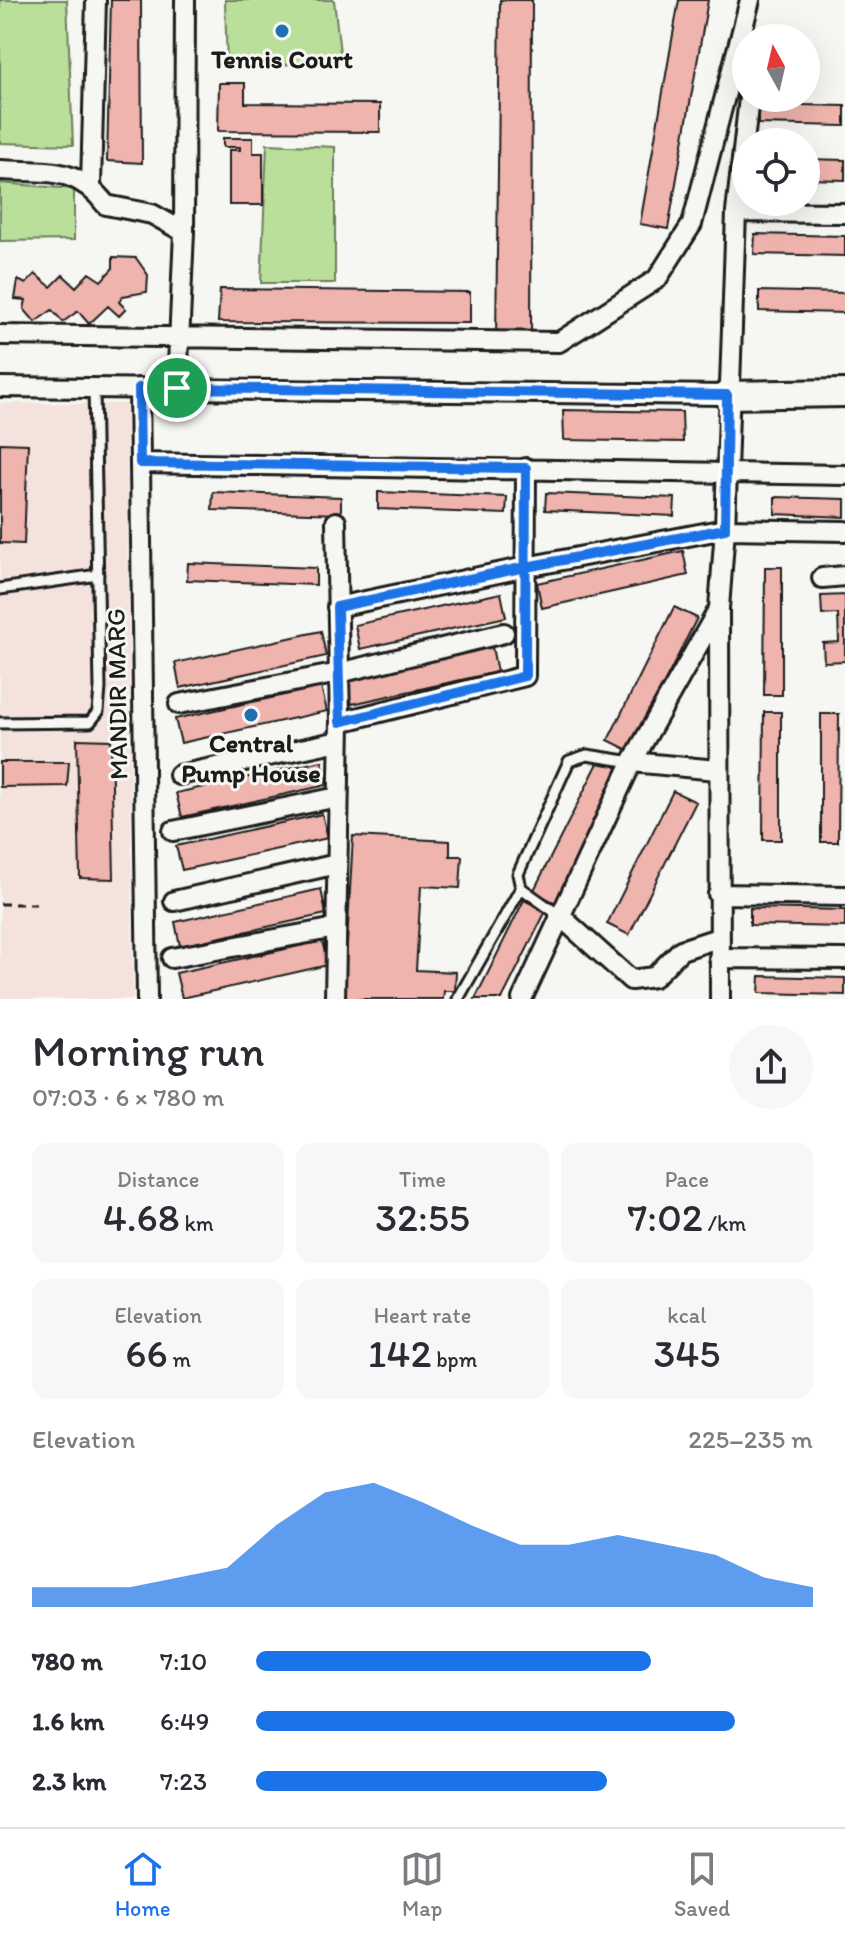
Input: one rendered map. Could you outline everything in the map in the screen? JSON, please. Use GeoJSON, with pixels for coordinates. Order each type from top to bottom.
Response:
{"type":"FeatureCollection","features":[{"type":"Feature","properties":{"kind":"street"},"geometry":{"type":"LineString","coordinates":[[91,185],[96,0]]}},
{"type":"Feature","properties":{"kind":"street"},"geometry":{"type":"LineString","coordinates":[[177,388],[184,232],[185,0]]}},
{"type":"Feature","properties":{"kind":"street"},"geometry":{"type":"LineString","coordinates":[[0,335],[559,342],[657,279],[692,224],[750,0]]}},
{"type":"Feature","properties":{"kind":"street"},"geometry":{"type":"LineString","coordinates":[[0,170],[71,175],[91,185],[106,205],[152,214],[184,232]]}},
{"type":"Feature","properties":{"kind":"street"},"geometry":{"type":"LineString","coordinates":[[820,213],[845,213]]}},
{"type":"Feature","properties":{"kind":"street"},"geometry":{"type":"LineString","coordinates":[[720,999],[717,770],[719,608],[725,529],[727,395],[736,216]]}},
{"type":"Feature","properties":{"kind":"street"},"geometry":{"type":"LineString","coordinates":[[0,387],[727,395],[845,393]]}},
{"type":"Feature","properties":{"kind":"street","name":"MANDIR MARG"},"geometry":{"type":"LineString","coordinates":[[139,388],[147,999]]}},
{"type":"Feature","properties":{"kind":"street"},"geometry":{"type":"LineString","coordinates":[[140,463],[845,475]]}},
{"type":"Feature","properties":{"kind":"street"},"geometry":{"type":"LineString","coordinates":[[179,775],[525,676],[526,468]]}},
{"type":"Feature","properties":{"kind":"street"},"geometry":{"type":"LineString","coordinates":[[335,999],[340,731],[336,522]]}},
{"type":"Feature","properties":{"kind":"street"},"geometry":{"type":"LineString","coordinates":[[337,607],[725,529],[845,531]]}},
{"type":"Feature","properties":{"kind":"street"},"geometry":{"type":"LineString","coordinates":[[822,578],[845,576]]}},
{"type":"Feature","properties":{"kind":"street"},"geometry":{"type":"LineString","coordinates":[[522,999],[632,762],[719,608]]}},
{"type":"Feature","properties":{"kind":"street"},"geometry":{"type":"LineString","coordinates":[[179,704],[339,673],[504,633]]}},
{"type":"Feature","properties":{"kind":"street"},"geometry":{"type":"LineString","coordinates":[[632,762],[717,770]]}},
{"type":"Feature","properties":{"kind":"street"},"geometry":{"type":"LineString","coordinates":[[173,831],[338,797]]}},
{"type":"Feature","properties":{"kind":"street"},"geometry":{"type":"LineString","coordinates":[[174,901],[337,864]]}},
{"type":"Feature","properties":{"kind":"street"},"geometry":{"type":"LineString","coordinates":[[718,894],[845,896]]}},
{"type":"Feature","properties":{"kind":"street"},"geometry":{"type":"LineString","coordinates":[[559,915],[631,980],[654,977],[681,950],[718,938]]}},
{"type":"Feature","properties":{"kind":"street"},"geometry":{"type":"LineString","coordinates":[[172,958],[336,928]]}},
{"type":"Feature","properties":{"kind":"street"},"geometry":{"type":"LineString","coordinates":[[719,958],[845,959]]}},
{"type":"Feature","properties":{"kind":"lane"},"geometry":{"type":"LineString","coordinates":[[0,723],[90,722],[98,712],[94,388]]}},
{"type":"Feature","properties":{"kind":"lane"},"geometry":{"type":"LineString","coordinates":[[0,589],[98,575]]}},
{"type":"Feature","properties":{"kind":"lane"},"geometry":{"type":"LineString","coordinates":[[458,999],[521,888],[518,874],[569,761],[587,755],[632,762]]}},
{"type":"Feature","properties":{"kind":"lane"},"geometry":{"type":"LineString","coordinates":[[521,888],[559,915]]}},
{"type":"Feature","properties":{"kind":"path"},"geometry":{"type":"LineString","coordinates":[[0,904],[40,904]]}},
{"type":"Feature","properties":{"kind":"shaded area"},"geometry":{"type":"Polygon","coordinates":[[[0,403],[126,404],[133,999],[0,999],[0,403]]]}},
{"type":"Feature","properties":{"kind":"green space"},"geometry":{"type":"Polygon","coordinates":[[[0,0],[67,0],[73,145],[0,143],[0,0]]]}},
{"type":"Feature","properties":{"kind":"green space","name":"Tennis Court"},"geometry":{"type":"Polygon","coordinates":[[[225,0],[334,0],[341,62],[227,67],[225,0]]]}},
{"type":"Feature","properties":{"kind":"green space"},"geometry":{"type":"Polygon","coordinates":[[[267,144],[335,147],[335,283],[261,283],[267,144]]]}},
{"type":"Feature","properties":{"kind":"green space"},"geometry":{"type":"Polygon","coordinates":[[[0,183],[74,189],[74,240],[0,241],[0,183]]]}},
{"type":"Feature","properties":{"kind":"building"},"geometry":{"type":"Polygon","coordinates":[[[111,0],[141,0],[142,163],[107,161],[111,0]]]}},
{"type":"Feature","properties":{"kind":"building"},"geometry":{"type":"Polygon","coordinates":[[[500,0],[532,0],[531,339],[496,339],[500,0]]]}},
{"type":"Feature","properties":{"kind":"building"},"geometry":{"type":"Polygon","coordinates":[[[679,0],[708,0],[668,229],[640,224],[679,0]]]}},
{"type":"Feature","properties":{"kind":"building"},"geometry":{"type":"Polygon","coordinates":[[[219,83],[245,83],[245,103],[380,104],[380,132],[218,131],[219,83]]]}},
{"type":"Feature","properties":{"kind":"building"},"geometry":{"type":"Polygon","coordinates":[[[820,105],[845,106],[845,126],[758,124],[758,112],[820,112],[820,105]]]}},
{"type":"Feature","properties":{"kind":"building"},"geometry":{"type":"Polygon","coordinates":[[[223,138],[253,138],[253,153],[263,153],[263,205],[229,205],[229,150],[240,150],[240,147],[223,147],[223,138]]]}},
{"type":"Feature","properties":{"kind":"building"},"geometry":{"type":"Polygon","coordinates":[[[820,159],[845,160],[845,180],[820,179],[820,159]]]}},
{"type":"Feature","properties":{"kind":"building"},"geometry":{"type":"Polygon","coordinates":[[[755,234],[845,236],[845,256],[754,254],[755,234]]]}},
{"type":"Feature","properties":{"kind":"building"},"geometry":{"type":"Polygon","coordinates":[[[113,257],[136,258],[148,275],[147,292],[123,296],[119,302],[126,309],[119,316],[108,306],[89,324],[78,311],[63,322],[52,310],[35,322],[24,309],[26,300],[15,299],[18,280],[26,284],[35,274],[51,287],[63,275],[76,287],[89,273],[101,281],[113,268],[113,257]]]}},
{"type":"Feature","properties":{"kind":"building"},"geometry":{"type":"Polygon","coordinates":[[[220,289],[470,292],[470,323],[218,322],[220,289]]]}},
{"type":"Feature","properties":{"kind":"building"},"geometry":{"type":"Polygon","coordinates":[[[759,291],[845,293],[845,313],[759,311],[759,291]]]}},
{"type":"Feature","properties":{"kind":"building"},"geometry":{"type":"Polygon","coordinates":[[[563,410],[682,412],[683,442],[564,440],[563,410]]]}},
{"type":"Feature","properties":{"kind":"building"},"geometry":{"type":"Polygon","coordinates":[[[0,443],[28,444],[24,544],[0,543],[0,443]]]}},
{"type":"Feature","properties":{"kind":"building"},"geometry":{"type":"Polygon","coordinates":[[[213,492],[341,497],[341,514],[212,510],[213,492]]]}},
{"type":"Feature","properties":{"kind":"building"},"geometry":{"type":"Polygon","coordinates":[[[378,492],[507,497],[506,514],[378,509],[378,492]]]}},
{"type":"Feature","properties":{"kind":"building"},"geometry":{"type":"Polygon","coordinates":[[[546,493],[675,498],[674,516],[545,510],[546,493]]]}},
{"type":"Feature","properties":{"kind":"building"},"geometry":{"type":"Polygon","coordinates":[[[775,497],[845,499],[845,517],[775,514],[775,497]]]}},
{"type":"Feature","properties":{"kind":"building"},"geometry":{"type":"Polygon","coordinates":[[[683,551],[688,575],[542,608],[537,583],[683,551]]]}},
{"type":"Feature","properties":{"kind":"building"},"geometry":{"type":"Polygon","coordinates":[[[188,563],[316,568],[316,585],[187,580],[188,563]]]}},
{"type":"Feature","properties":{"kind":"building"},"geometry":{"type":"Polygon","coordinates":[[[765,567],[782,567],[782,695],[764,695],[765,567]]]}},
{"type":"Feature","properties":{"kind":"building"},"geometry":{"type":"Polygon","coordinates":[[[501,593],[506,617],[360,649],[355,625],[501,593]]]}},
{"type":"Feature","properties":{"kind":"building"},"geometry":{"type":"Polygon","coordinates":[[[845,595],[845,661],[824,662],[823,643],[839,642],[838,614],[822,615],[821,596],[845,595]]]}},
{"type":"Feature","properties":{"kind":"building"},"geometry":{"type":"Polygon","coordinates":[[[674,607],[697,618],[630,751],[608,740],[674,607]]]}},
{"type":"Feature","properties":{"kind":"building"},"geometry":{"type":"Polygon","coordinates":[[[321,631],[326,656],[180,688],[175,663],[321,631]]]}},
{"type":"Feature","properties":{"kind":"building"},"geometry":{"type":"Polygon","coordinates":[[[492,647],[497,672],[352,704],[346,680],[492,647]]]}},
{"type":"Feature","properties":{"kind":"building","name":"Central Pump House"},"geometry":{"type":"Polygon","coordinates":[[[321,687],[327,711],[181,743],[175,719],[321,687]]]}},
{"type":"Feature","properties":{"kind":"building"},"geometry":{"type":"Polygon","coordinates":[[[764,712],[781,712],[781,840],[763,840],[764,712]]]}},
{"type":"Feature","properties":{"kind":"building"},"geometry":{"type":"Polygon","coordinates":[[[821,714],[839,714],[838,842],[821,842],[821,714]]]}},
{"type":"Feature","properties":{"kind":"building"},"geometry":{"type":"Polygon","coordinates":[[[77,739],[111,740],[114,879],[80,878],[77,739]]]}},
{"type":"Feature","properties":{"kind":"building"},"geometry":{"type":"Polygon","coordinates":[[[600,759],[622,770],[556,903],[533,892],[600,759]]]}},
{"type":"Feature","properties":{"kind":"building"},"geometry":{"type":"Polygon","coordinates":[[[322,761],[327,785],[182,817],[176,793],[322,761]]]}},
{"type":"Feature","properties":{"kind":"building"},"geometry":{"type":"Polygon","coordinates":[[[0,762],[69,762],[67,786],[0,787],[0,762]]]}},
{"type":"Feature","properties":{"kind":"building"},"geometry":{"type":"Polygon","coordinates":[[[673,791],[696,802],[629,935],[607,924],[673,791]]]}},
{"type":"Feature","properties":{"kind":"building"},"geometry":{"type":"Polygon","coordinates":[[[322,814],[328,838],[182,870],[176,846],[322,814]]]}},
{"type":"Feature","properties":{"kind":"building"},"geometry":{"type":"Polygon","coordinates":[[[353,836],[450,841],[450,856],[462,856],[460,888],[421,886],[416,970],[456,972],[455,991],[444,991],[443,999],[344,999],[353,836]]]}},
{"type":"Feature","properties":{"kind":"building"},"geometry":{"type":"Polygon","coordinates":[[[321,889],[326,914],[180,946],[175,922],[321,889]]]}},
{"type":"Feature","properties":{"kind":"building"},"geometry":{"type":"Polygon","coordinates":[[[524,900],[546,911],[502,999],[475,999],[524,900]]]}},
{"type":"Feature","properties":{"kind":"building"},"geometry":{"type":"Polygon","coordinates":[[[750,908],[845,910],[845,927],[750,925],[750,908]]]}},
{"type":"Feature","properties":{"kind":"building"},"geometry":{"type":"Polygon","coordinates":[[[322,941],[328,965],[182,998],[176,973],[322,941]]]}},
{"type":"Feature","properties":{"kind":"building"},"geometry":{"type":"Polygon","coordinates":[[[760,976],[845,978],[845,995],[759,993],[760,976]]]}},
{"type":"Feature","properties":{"kind":"place","name":"Tennis Court"},"geometry":{"type":"Point","coordinates":[282,31]}},
{"type":"Feature","properties":{"kind":"place","name":"Central Pump House"},"geometry":{"type":"Point","coordinates":[251,715]}},
{"type":"Feature","properties":{"kind":"route"},"geometry":{"type":"LineString","coordinates":[[177,388],[139,388],[140,463],[526,468],[526,567],[525,676],[340,722],[337,607],[526,567],[725,529],[727,395],[177,388]]}}]}
